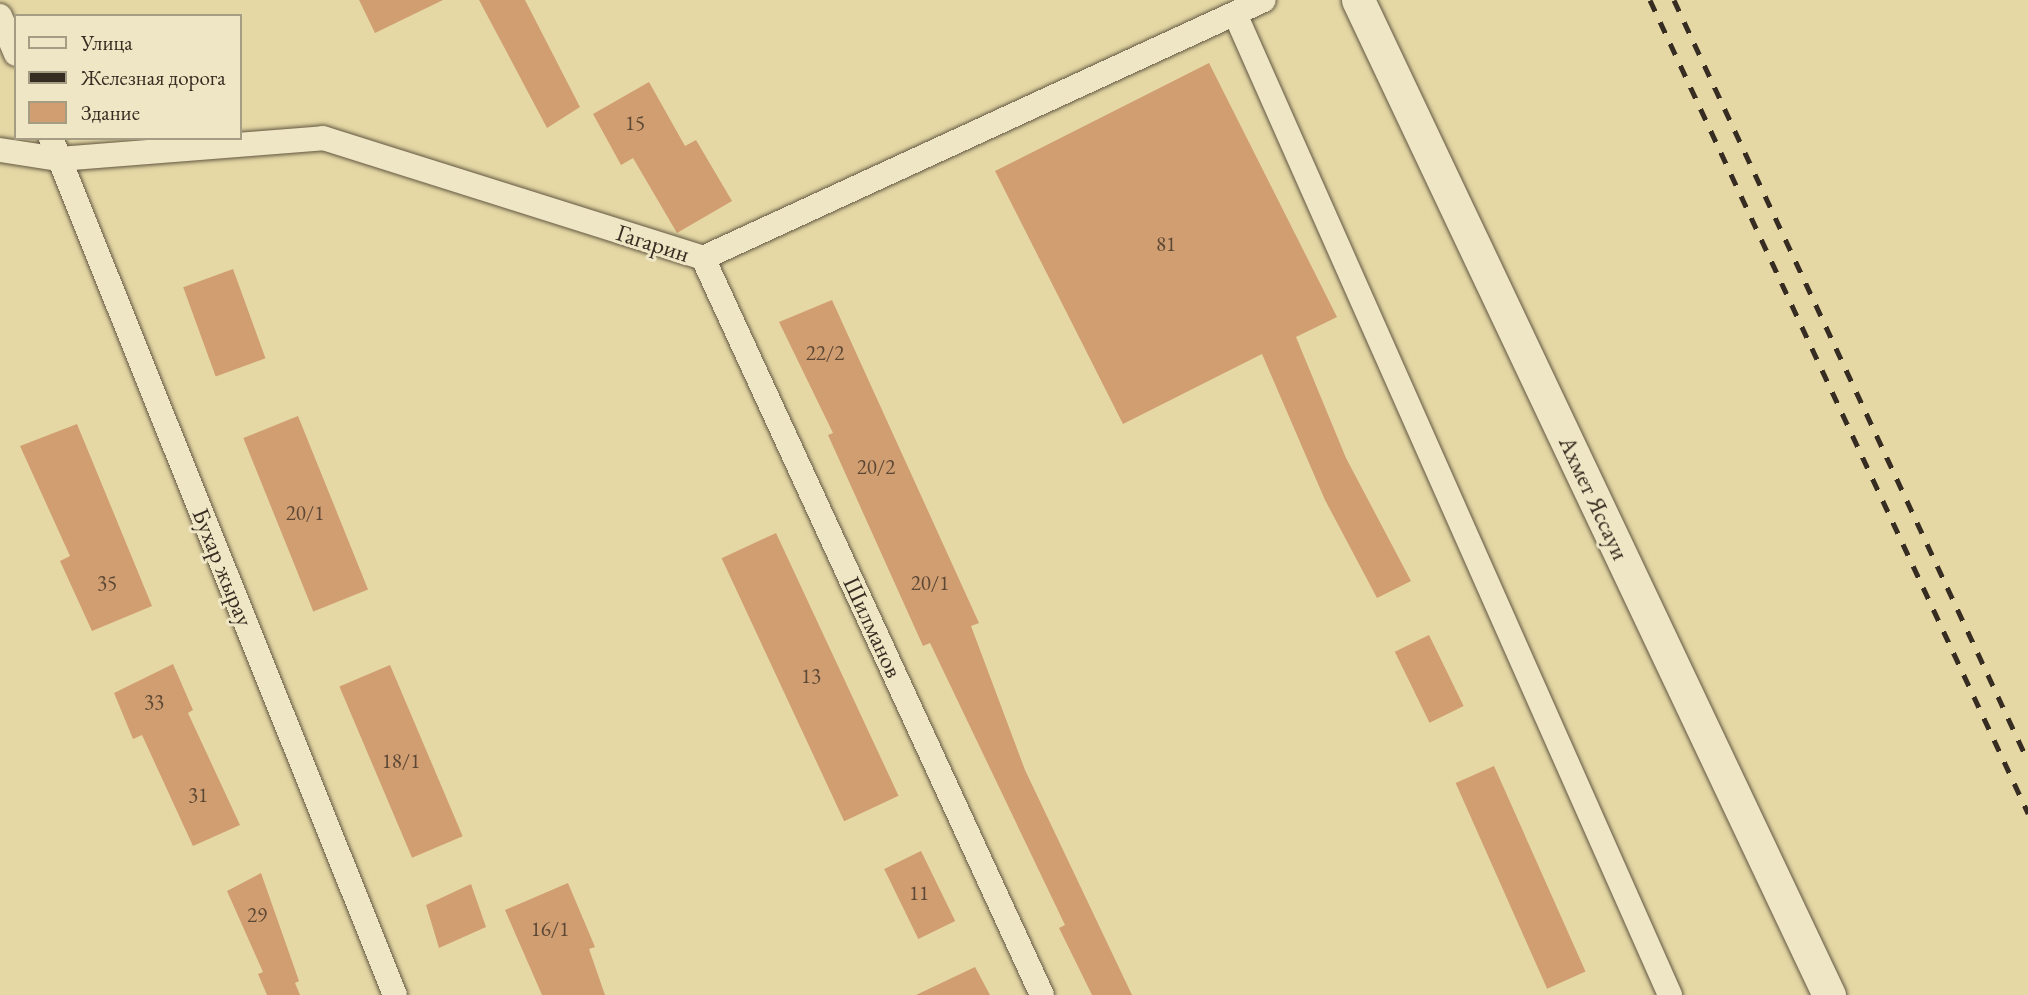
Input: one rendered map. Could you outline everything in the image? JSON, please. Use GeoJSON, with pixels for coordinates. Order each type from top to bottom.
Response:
{"type":"FeatureCollection","features":[{"type":"Feature","properties":{"kind":"main road","name":"Ахмет Яссауи"},"geometry":{"type":"LineString","coordinates":[[1358,0],[1829,995]]}},
{"type":"Feature","properties":{"kind":"street","name":"Гагарин"},"geometry":{"type":"LineString","coordinates":[[0,150],[323,138],[703,258],[1236,16],[1264,0]]}},
{"type":"Feature","properties":{"kind":"street"},"geometry":{"type":"LineString","coordinates":[[0,16],[14,49]]}},
{"type":"Feature","properties":{"kind":"street"},"geometry":{"type":"LineString","coordinates":[[1236,16],[1670,995]]}},
{"type":"Feature","properties":{"kind":"street","name":"Бухар жырау"},"geometry":{"type":"LineString","coordinates":[[55,149],[396,995]]}},
{"type":"Feature","properties":{"kind":"street","name":"Шилманов"},"geometry":{"type":"LineString","coordinates":[[703,258],[1042,995]]}},
{"type":"Feature","properties":{"kind":"building"},"geometry":{"type":"Polygon","coordinates":[[[359,0],[443,0],[375,33],[359,0]]]}},
{"type":"Feature","properties":{"kind":"building"},"geometry":{"type":"Polygon","coordinates":[[[479,0],[525,0],[580,107],[547,128],[479,0]]]}},
{"type":"Feature","properties":{"kind":"building"},"geometry":{"type":"Polygon","coordinates":[[[1209,63],[1337,317],[1296,337],[1346,458],[1411,581],[1377,598],[1325,500],[1262,354],[1123,424],[995,171],[1209,63]]]}},
{"type":"Feature","properties":{"kind":"building"},"geometry":{"type":"Polygon","coordinates":[[[649,82],[685,146],[696,140],[732,201],[677,233],[633,158],[621,165],[593,114],[649,82]]]}},
{"type":"Feature","properties":{"kind":"building"},"geometry":{"type":"Polygon","coordinates":[[[233,269],[265,358],[216,376],[183,287],[233,269]]]}},
{"type":"Feature","properties":{"kind":"building"},"geometry":{"type":"Polygon","coordinates":[[[832,300],[979,623],[971,626],[1025,770],[1132,995],[1092,995],[1059,928],[1065,925],[930,643],[923,646],[828,435],[833,433],[779,322],[832,300]]]}},
{"type":"Feature","properties":{"kind":"building"},"geometry":{"type":"Polygon","coordinates":[[[298,416],[368,589],[313,611],[243,438],[298,416]]]}},
{"type":"Feature","properties":{"kind":"building"},"geometry":{"type":"Polygon","coordinates":[[[77,424],[152,606],[92,631],[60,561],[70,556],[20,446],[77,424]]]}},
{"type":"Feature","properties":{"kind":"building"},"geometry":{"type":"Polygon","coordinates":[[[776,533],[899,796],[844,821],[722,558],[776,533]]]}},
{"type":"Feature","properties":{"kind":"building"},"geometry":{"type":"Polygon","coordinates":[[[1429,635],[1464,706],[1429,723],[1395,652],[1429,635]]]}},
{"type":"Feature","properties":{"kind":"building"},"geometry":{"type":"Polygon","coordinates":[[[173,664],[193,710],[188,713],[240,825],[193,846],[142,735],[133,739],[114,693],[173,664]]]}},
{"type":"Feature","properties":{"kind":"building"},"geometry":{"type":"Polygon","coordinates":[[[390,665],[463,836],[412,858],[339,686],[390,665]]]}},
{"type":"Feature","properties":{"kind":"building"},"geometry":{"type":"Polygon","coordinates":[[[1494,766],[1586,972],[1547,989],[1456,783],[1494,766]]]}},
{"type":"Feature","properties":{"kind":"building"},"geometry":{"type":"Polygon","coordinates":[[[921,851],[955,921],[918,939],[884,869],[921,851]]]}},
{"type":"Feature","properties":{"kind":"building"},"geometry":{"type":"Polygon","coordinates":[[[261,873],[299,981],[295,983],[300,995],[267,995],[258,974],[263,972],[227,891],[261,873]]]}},
{"type":"Feature","properties":{"kind":"building"},"geometry":{"type":"Polygon","coordinates":[[[568,883],[595,947],[589,949],[605,995],[542,995],[505,910],[568,883]]]}},
{"type":"Feature","properties":{"kind":"building"},"geometry":{"type":"Polygon","coordinates":[[[471,884],[486,927],[439,948],[426,905],[471,884]]]}},
{"type":"Feature","properties":{"kind":"building"},"geometry":{"type":"Polygon","coordinates":[[[975,967],[990,995],[916,995],[975,967]]]}},
{"type":"Feature","properties":{"kind":"railway"},"geometry":{"type":"LineString","coordinates":[[1650,0],[2028,813]]}},
{"type":"Feature","properties":{"kind":"railway"},"geometry":{"type":"LineString","coordinates":[[1674,0],[2028,761]]}}]}
